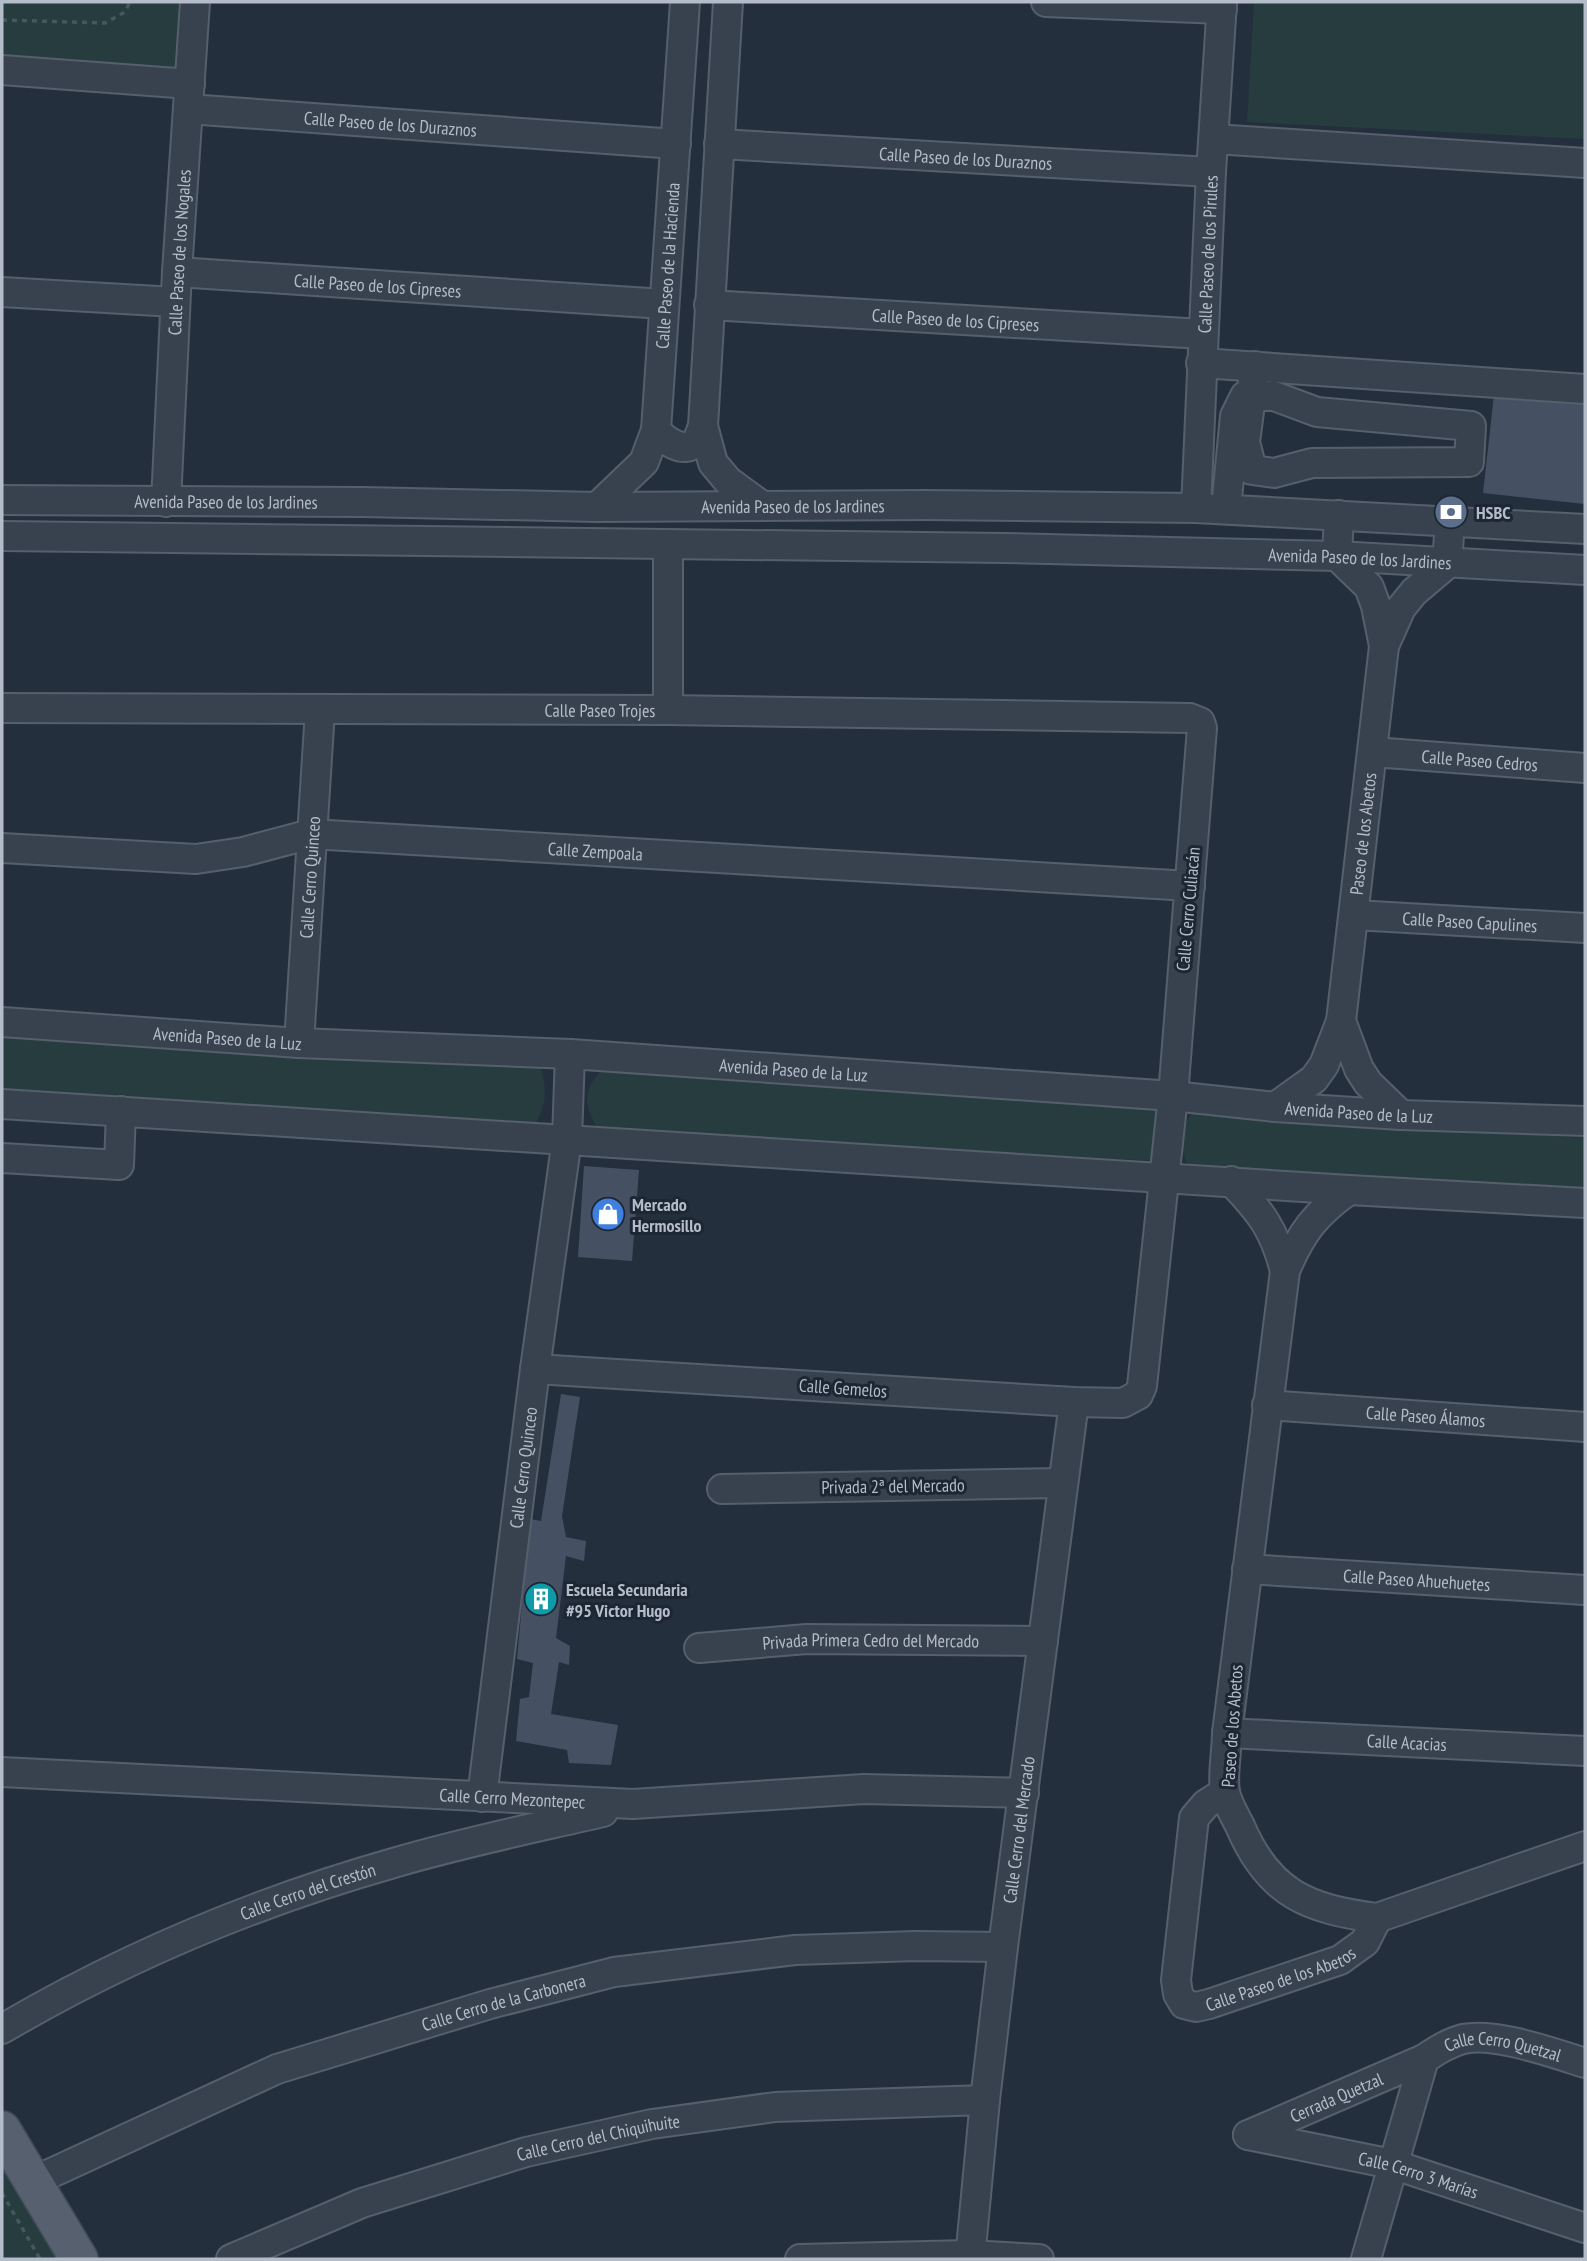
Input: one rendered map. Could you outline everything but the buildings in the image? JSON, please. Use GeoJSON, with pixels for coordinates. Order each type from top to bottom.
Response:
{"type":"FeatureCollection","features":[{"type":"Feature","properties":{"kind":"main road"},"geometry":{"type":"LineString","coordinates":[[2,2130],[17,2188],[79,2259]]}},
{"type":"Feature","properties":{"kind":"street","name":"Calle Paseo de los Nogales"},"geometry":{"type":"LineString","coordinates":[[166,502],[177,272],[195,2]]}},
{"type":"Feature","properties":{"kind":"street","name":"Calle Paseo de la Hacienda"},"geometry":{"type":"LineString","coordinates":[[597,507],[643,462],[656,430],[685,2]]}},
{"type":"Feature","properties":{"kind":"street"},"geometry":{"type":"LineString","coordinates":[[728,2],[703,426],[713,463],[728,481],[761,505]]}},
{"type":"Feature","properties":{"kind":"street"},"geometry":{"type":"LineString","coordinates":[[1046,2],[1222,6]]}},
{"type":"Feature","properties":{"kind":"street","name":"Calle Paseo de los Pirules"},"geometry":{"type":"LineString","coordinates":[[1196,508],[1201,363],[1222,6]]}},
{"type":"Feature","properties":{"kind":"street","name":"Calle Paseo de los Duraznos"},"geometry":{"type":"LineString","coordinates":[[2,70],[189,97],[676,144]]}},
{"type":"Feature","properties":{"kind":"street"},"geometry":{"type":"LineString","coordinates":[[678,105],[722,108]]}},
{"type":"Feature","properties":{"kind":"street"},"geometry":{"type":"LineString","coordinates":[[1214,139],[1585,163]]}},
{"type":"Feature","properties":{"kind":"street","name":"Calle Paseo de los Duraznos"},"geometry":{"type":"LineString","coordinates":[[719,144],[1211,172]]}},
{"type":"Feature","properties":{"kind":"street","name":"Calle Paseo de los Cipreses"},"geometry":{"type":"LineString","coordinates":[[177,272],[664,303]]}},
{"type":"Feature","properties":{"kind":"street"},"geometry":{"type":"LineString","coordinates":[[2,292],[176,302]]}},
{"type":"Feature","properties":{"kind":"street","name":"Calle Paseo de los Cipreses"},"geometry":{"type":"LineString","coordinates":[[709,305],[1203,334]]}},
{"type":"Feature","properties":{"kind":"street"},"geometry":{"type":"LineString","coordinates":[[1201,363],[1585,389]]}},
{"type":"Feature","properties":{"kind":"street"},"geometry":{"type":"LineString","coordinates":[[1226,509],[1235,416],[1245,396],[1255,396],[1264,396],[1274,396],[1317,412],[1471,426],[1469,462],[1312,463],[1274,473],[1252,470],[1245,442],[1251,402],[1252,389],[1255,366]]}},
{"type":"Feature","properties":{"kind":"street"},"geometry":{"type":"LineString","coordinates":[[656,430],[665,440],[675,445],[689,446],[695,442],[703,426]]}},
{"type":"Feature","properties":{"kind":"street","name":"Avenida Paseo de los Jardines"},"geometry":{"type":"LineString","coordinates":[[2,500],[363,502],[597,507],[926,505],[1196,508],[1585,529]]}},
{"type":"Feature","properties":{"kind":"street"},"geometry":{"type":"LineString","coordinates":[[362,539],[363,502]]}},
{"type":"Feature","properties":{"kind":"street"},"geometry":{"type":"LineString","coordinates":[[448,541],[450,505]]}},
{"type":"Feature","properties":{"kind":"street"},"geometry":{"type":"LineString","coordinates":[[925,546],[926,505]]}},
{"type":"Feature","properties":{"kind":"street"},"geometry":{"type":"LineString","coordinates":[[1003,548],[1006,506]]}},
{"type":"Feature","properties":{"kind":"street"},"geometry":{"type":"LineString","coordinates":[[1336,556],[1339,515]]}},
{"type":"Feature","properties":{"kind":"street"},"geometry":{"type":"LineString","coordinates":[[1447,564],[1450,521]]}},
{"type":"Feature","properties":{"kind":"street","name":"Avenida Paseo de los Jardines"},"geometry":{"type":"LineString","coordinates":[[2,536],[925,546],[1336,556],[1585,570]]}},
{"type":"Feature","properties":{"kind":"street"},"geometry":{"type":"LineString","coordinates":[[668,545],[668,709]]}},
{"type":"Feature","properties":{"kind":"street","name":"Paseo de los Abetos"},"geometry":{"type":"LineString","coordinates":[[1275,1107],[1314,1079],[1324,1065],[1341,1021],[1373,752],[1384,646],[1376,606],[1369,587],[1336,556]]}},
{"type":"Feature","properties":{"kind":"street","name":"Paseo de los Abetos"},"geometry":{"type":"LineString","coordinates":[[1384,646],[1401,608],[1414,592],[1447,564]]}},
{"type":"Feature","properties":{"kind":"street","name":"Calle Paseo Trojes"},"geometry":{"type":"LineString","coordinates":[[2,708],[668,709],[1190,718],[1199,722]]}},
{"type":"Feature","properties":{"kind":"street","name":"Calle Cerro Quinceo"},"geometry":{"type":"LineString","coordinates":[[299,1043],[320,710]]}},
{"type":"Feature","properties":{"kind":"street","name":"Calle Cerro Culiacán"},"geometry":{"type":"LineString","coordinates":[[1165,1178],[1202,728],[1199,722]]}},
{"type":"Feature","properties":{"kind":"street","name":"Calle Paseo Cedros"},"geometry":{"type":"LineString","coordinates":[[1373,752],[1585,768]]}},
{"type":"Feature","properties":{"kind":"street","name":"Calle Zempoala"},"geometry":{"type":"LineString","coordinates":[[2,848],[195,859],[243,852],[311,834],[1190,886]]}},
{"type":"Feature","properties":{"kind":"street","name":"Calle Paseo Capulines"},"geometry":{"type":"LineString","coordinates":[[1354,915],[1585,928]]}},
{"type":"Feature","properties":{"kind":"street","name":"Paseo de los Abetos"},"geometry":{"type":"LineString","coordinates":[[1341,1021],[1359,1069],[1368,1083],[1401,1115]]}},
{"type":"Feature","properties":{"kind":"street","name":"Avenida Paseo de la Luz"},"geometry":{"type":"LineString","coordinates":[[2,1022],[299,1043],[570,1054],[1173,1096],[1275,1107],[1401,1115],[1585,1121]]}},
{"type":"Feature","properties":{"kind":"street","name":"Calle Cerro Quinceo"},"geometry":{"type":"LineString","coordinates":[[482,1797],[535,1369],[567,1139],[570,1054]]}},
{"type":"Feature","properties":{"kind":"street"},"geometry":{"type":"LineString","coordinates":[[2,1104],[1585,1203]]}},
{"type":"Feature","properties":{"kind":"street"},"geometry":{"type":"LineString","coordinates":[[2,1158],[119,1165],[121,1111]]}},
{"type":"Feature","properties":{"kind":"street","name":"Calle Gemelos"},"geometry":{"type":"LineString","coordinates":[[535,1369],[1123,1403],[1138,1395],[1142,1386],[1165,1178]]}},
{"type":"Feature","properties":{"kind":"street","name":"Paseo de los Abetos"},"geometry":{"type":"LineString","coordinates":[[1231,1181],[1268,1223],[1285,1271]]}},
{"type":"Feature","properties":{"kind":"street","name":"Paseo de los Abetos"},"geometry":{"type":"LineString","coordinates":[[1349,1190],[1327,1205],[1307,1228],[1296,1244],[1285,1271],[1227,1733],[1225,1792],[1251,1853],[1271,1877],[1294,1895],[1317,1907],[1377,1918],[1585,1846]]}},
{"type":"Feature","properties":{"kind":"street","name":"Calle Cerro del Mercado"},"geometry":{"type":"LineString","coordinates":[[970,2257],[1003,1947],[1074,1402]]}},
{"type":"Feature","properties":{"kind":"street","name":"Calle Paseo Álamos"},"geometry":{"type":"LineString","coordinates":[[1267,1405],[1585,1427]]}},
{"type":"Feature","properties":{"kind":"street","name":"Privada 2ª del Mercado"},"geometry":{"type":"LineString","coordinates":[[722,1489],[1063,1483]]}},
{"type":"Feature","properties":{"kind":"street","name":"Calle Paseo Ahuehuetes"},"geometry":{"type":"LineString","coordinates":[[1247,1569],[1585,1590]]}},
{"type":"Feature","properties":{"kind":"street","name":"Privada Primera Cedro del Mercado"},"geometry":{"type":"LineString","coordinates":[[699,1648],[807,1639],[1043,1642]]}},
{"type":"Feature","properties":{"kind":"street","name":"Calle Acacias"},"geometry":{"type":"LineString","coordinates":[[1227,1733],[1585,1751]]}},
{"type":"Feature","properties":{"kind":"street","name":"Calle Cerro Mezontepec"},"geometry":{"type":"LineString","coordinates":[[2,1772],[633,1804],[864,1789],[1024,1793]]}},
{"type":"Feature","properties":{"kind":"street","name":"Calle Paseo de los Abetos"},"geometry":{"type":"LineString","coordinates":[[1225,1792],[1206,1804],[1194,1818],[1176,1980],[1178,1994],[1184,2004],[1196,2007],[1209,2004],[1340,1960],[1365,1942],[1377,1918]]}},
{"type":"Feature","properties":{"kind":"street","name":"Calle Cerro del Crestón"},"geometry":{"type":"LineString","coordinates":[[2,2029],[66,1992],[249,1911],[396,1862],[633,1804]]}},
{"type":"Feature","properties":{"kind":"street","name":"Calle Cerro de la Carbonera"},"geometry":{"type":"LineString","coordinates":[[17,2188],[277,2069],[490,2004],[614,1972],[795,1950],[916,1946],[1003,1947]]}},
{"type":"Feature","properties":{"kind":"street","name":"Calle Cerro Quetzal"},"geometry":{"type":"LineString","coordinates":[[1424,2059],[1439,2048],[1464,2039],[1491,2038],[1585,2063]]}},
{"type":"Feature","properties":{"kind":"street"},"geometry":{"type":"LineString","coordinates":[[1366,2259],[1424,2059]]}},
{"type":"Feature","properties":{"kind":"street","name":"Cerrada Quetzal"},"geometry":{"type":"LineString","coordinates":[[1248,2135],[1424,2059]]}},
{"type":"Feature","properties":{"kind":"street","name":"Calle Cerro del Chiquihuite"},"geometry":{"type":"LineString","coordinates":[[231,2259],[362,2203],[526,2152],[652,2124],[775,2107],[985,2100]]}},
{"type":"Feature","properties":{"kind":"street","name":"Calle Cerro 3 Marías"},"geometry":{"type":"LineString","coordinates":[[1248,2135],[1392,2164],[1585,2228]]}},
{"type":"Feature","properties":{"kind":"street"},"geometry":{"type":"LineString","coordinates":[[800,2259],[1039,2259]]}},
{"type":"Feature","properties":{"kind":"path"},"geometry":{"type":"LineString","coordinates":[[2,20],[105,23],[125,12],[130,2]]}},
{"type":"Feature","properties":{"kind":"path"},"geometry":{"type":"LineString","coordinates":[[17,2188],[40,2259]]}},
{"type":"Feature","properties":{"kind":"green space"},"geometry":{"type":"Polygon","coordinates":[[[2,2],[208,2],[203,82],[2,69],[2,2]]]}},
{"type":"Feature","properties":{"kind":"green space"},"geometry":{"type":"Polygon","coordinates":[[[1254,2],[1585,2],[1585,139],[1247,122],[1254,2]]]}},
{"type":"Feature","properties":{"kind":"green space"},"geometry":{"type":"Polygon","coordinates":[[[2,1027],[539,1065],[545,1095],[535,1125],[2,1090],[2,1027]]]}},
{"type":"Feature","properties":{"kind":"green space"},"geometry":{"type":"Polygon","coordinates":[[[606,1065],[1160,1110],[1155,1161],[599,1130],[589,1111],[587,1096],[593,1082],[606,1065]]]}},
{"type":"Feature","properties":{"kind":"green space"},"geometry":{"type":"Polygon","coordinates":[[[1192,1112],[1585,1138],[1585,1189],[1188,1165],[1181,1138],[1192,1112]]]}},
{"type":"Feature","properties":{"kind":"green space"},"geometry":{"type":"Polygon","coordinates":[[[2,2145],[70,2259],[2,2259],[2,2145]]]}},
{"type":"Feature","properties":{"kind":"place","name":"HSBC"},"geometry":{"type":"Point","coordinates":[1451,512]}},
{"type":"Feature","properties":{"kind":"place","name":"Mercado Hermosillo"},"geometry":{"type":"Point","coordinates":[608,1214]}},
{"type":"Feature","properties":{"kind":"place","name":"Escuela Secundaria #95 Victor Hugo"},"geometry":{"type":"Point","coordinates":[541,1599]}}]}
